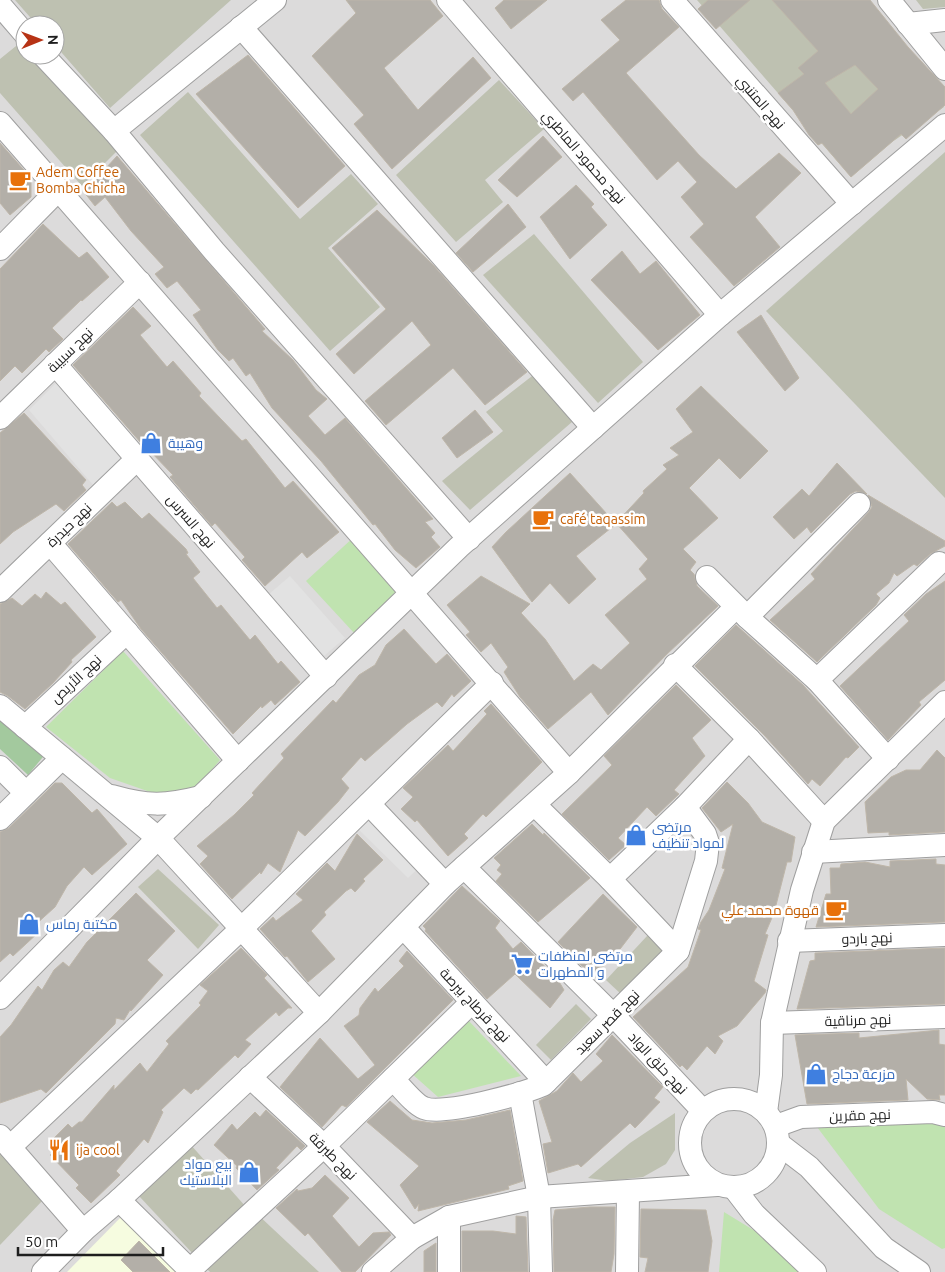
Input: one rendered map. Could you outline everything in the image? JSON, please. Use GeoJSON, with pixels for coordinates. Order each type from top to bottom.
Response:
{"type":"FeatureCollection","features":[{"type":"Feature","properties":{"kind":"street"},"geometry":{"type":"LineString","coordinates":[[114,131],[275,0]]}},
{"type":"Feature","properties":{"kind":"street","name":"نهج محمود الماطري"},"geometry":{"type":"LineString","coordinates":[[448,0],[720,314]]}},
{"type":"Feature","properties":{"kind":"street","name":"نهج المتنبي"},"geometry":{"type":"LineString","coordinates":[[672,0],[852,204]]}},
{"type":"Feature","properties":{"kind":"street"},"geometry":{"type":"LineString","coordinates":[[889,0],[945,68]]}},
{"type":"Feature","properties":{"kind":"street"},"geometry":{"type":"LineString","coordinates":[[0,4],[15,22]]}},
{"type":"Feature","properties":{"kind":"street"},"geometry":{"type":"LineString","coordinates":[[908,24],[945,20]]}},
{"type":"Feature","properties":{"kind":"street"},"geometry":{"type":"LineString","coordinates":[[241,27],[593,428]]}},
{"type":"Feature","properties":{"kind":"street"},"geometry":{"type":"LineString","coordinates":[[52,65],[114,131],[214,251],[469,539]]}},
{"type":"Feature","properties":{"kind":"street"},"geometry":{"type":"LineString","coordinates":[[0,123],[570,772]]}},
{"type":"Feature","properties":{"kind":"street"},"geometry":{"type":"LineString","coordinates":[[0,998],[158,838],[469,539],[720,314],[945,125]]}},
{"type":"Feature","properties":{"kind":"street"},"geometry":{"type":"LineString","coordinates":[[0,248],[59,189]]}},
{"type":"Feature","properties":{"kind":"street","name":"نهج سبيبة"},"geometry":{"type":"LineString","coordinates":[[0,418],[140,282]]}},
{"type":"Feature","properties":{"kind":"street","name":"نهج السرس"},"geometry":{"type":"LineString","coordinates":[[55,364],[326,677]]}},
{"type":"Feature","properties":{"kind":"street","name":"نهج حيدرة"},"geometry":{"type":"LineString","coordinates":[[0,592],[137,459]]}},
{"type":"Feature","properties":{"kind":"street"},"geometry":{"type":"LineString","coordinates":[[43,1272],[83,1231],[119,1200],[319,1013],[445,884],[570,772],[675,665],[741,612],[859,504]]}},
{"type":"Feature","properties":{"kind":"street"},"geometry":{"type":"LineString","coordinates":[[50,543],[238,761]]}},
{"type":"Feature","properties":{"kind":"street"},"geometry":{"type":"LineString","coordinates":[[817,680],[939,562]]}},
{"type":"Feature","properties":{"kind":"street"},"geometry":{"type":"LineString","coordinates":[[707,577],[741,612],[817,680],[888,759]]}},
{"type":"Feature","properties":{"kind":"street","name":"نهج الأريص"},"geometry":{"type":"LineString","coordinates":[[25,726],[126,632]]}},
{"type":"Feature","properties":{"kind":"street"},"geometry":{"type":"LineString","coordinates":[[675,665],[749,738],[824,821]]}},
{"type":"Feature","properties":{"kind":"street"},"geometry":{"type":"LineString","coordinates":[[83,1231],[5,1142],[241,929],[492,683]]}},
{"type":"Feature","properties":{"kind":"street"},"geometry":{"type":"LineString","coordinates":[[373,1272],[412,1238],[448,1217],[540,1197],[751,1185],[766,1175],[776,1161],[772,1075],[772,1023],[789,941],[813,852],[824,821],[945,702]]}},
{"type":"Feature","properties":{"kind":"street"},"geometry":{"type":"LineString","coordinates":[[0,706],[158,838],[319,1013]]}},
{"type":"Feature","properties":{"kind":"street"},"geometry":{"type":"LineString","coordinates":[[610,879],[685,807],[749,738]]}},
{"type":"Feature","properties":{"kind":"street"},"geometry":{"type":"LineString","coordinates":[[0,819],[62,758]]}},
{"type":"Feature","properties":{"kind":"street"},"geometry":{"type":"LineString","coordinates":[[0,767],[26,793]]}},
{"type":"Feature","properties":{"kind":"street"},"geometry":{"type":"LineString","coordinates":[[106,795],[141,804],[174,804],[202,797]]}},
{"type":"Feature","properties":{"kind":"street"},"geometry":{"type":"LineString","coordinates":[[369,804],[445,884]]}},
{"type":"Feature","properties":{"kind":"street"},"geometry":{"type":"LineString","coordinates":[[535,805],[610,879],[678,951]]}},
{"type":"Feature","properties":{"kind":"street","name":"نهج قصر سعيد"},"geometry":{"type":"LineString","coordinates":[[393,1079],[422,1108],[439,1110],[520,1093],[546,1082],[678,951],[706,861],[708,843],[705,834],[685,807]]}},
{"type":"Feature","properties":{"kind":"street"},"geometry":{"type":"LineString","coordinates":[[813,852],[945,845]]}},
{"type":"Feature","properties":{"kind":"street","name":"نهج حلق الواد"},"geometry":{"type":"LineString","coordinates":[[464,867],[614,1016],[703,1111]]}},
{"type":"Feature","properties":{"kind":"street","name":"نهج قرطاج بيرصة"},"geometry":{"type":"LineString","coordinates":[[404,928],[546,1082]]}},
{"type":"Feature","properties":{"kind":"street","name":"نهج باردو"},"geometry":{"type":"LineString","coordinates":[[789,941],[945,935]]}},
{"type":"Feature","properties":{"kind":"street"},"geometry":{"type":"LineString","coordinates":[[119,1200],[191,1271],[324,1146],[472,1002]]}},
{"type":"Feature","properties":{"kind":"street","name":"نهج مرناقية"},"geometry":{"type":"LineString","coordinates":[[772,1023],[945,1017]]}},
{"type":"Feature","properties":{"kind":"street","name":"نهج طبرقة"},"geometry":{"type":"LineString","coordinates":[[250,1077],[324,1146],[412,1238]]}},
{"type":"Feature","properties":{"kind":"street"},"geometry":{"type":"LineString","coordinates":[[520,1093],[540,1197],[541,1272]]}},
{"type":"Feature","properties":{"kind":"street"},"geometry":{"type":"LineString","coordinates":[[815,1272],[726,1186],[703,1175],[693,1160],[690,1143],[693,1126],[703,1111],[718,1102],[735,1099],[752,1102],[884,1248],[919,1272]]}},
{"type":"Feature","properties":{"kind":"street","name":"نهج مقرين"},"geometry":{"type":"LineString","coordinates":[[774,1127],[800,1117],[933,1112],[945,1115]]}},
{"type":"Feature","properties":{"kind":"street"},"geometry":{"type":"LineString","coordinates":[[627,1272],[628,1192]]}},
{"type":"Feature","properties":{"kind":"street"},"geometry":{"type":"LineString","coordinates":[[448,1217],[449,1272]]}},
{"type":"Feature","properties":{"kind":"shaded area"},"geometry":{"type":"Polygon","coordinates":[[[0,0],[945,0],[945,1272],[0,1272],[0,0]]]}},
{"type":"Feature","properties":{"kind":"shaded area"},"geometry":{"type":"Polygon","coordinates":[[[15,0],[231,0],[110,108],[65,56],[65,15],[28,15],[15,0]]]}},
{"type":"Feature","properties":{"kind":"shaded area"},"geometry":{"type":"Polygon","coordinates":[[[697,0],[861,0],[944,107],[892,142],[851,177],[697,0]]]}},
{"type":"Feature","properties":{"kind":"shaded area"},"geometry":{"type":"Polygon","coordinates":[[[916,0],[945,0],[945,7],[923,9],[916,0]]]}},
{"type":"Feature","properties":{"kind":"shaded area"},"geometry":{"type":"Polygon","coordinates":[[[15,47],[15,65],[42,65],[120,148],[82,186],[0,93],[0,59],[15,47]]]}},
{"type":"Feature","properties":{"kind":"shaded area"},"geometry":{"type":"Polygon","coordinates":[[[499,80],[544,129],[485,180],[503,202],[456,242],[396,175],[499,80]]]}},
{"type":"Feature","properties":{"kind":"shaded area"},"geometry":{"type":"Polygon","coordinates":[[[188,92],[300,219],[351,174],[378,204],[328,248],[380,307],[330,351],[140,135],[188,92]]]}},
{"type":"Feature","properties":{"kind":"shaded area"},"geometry":{"type":"Polygon","coordinates":[[[945,152],[945,498],[766,311],[945,152]]]}},
{"type":"Feature","properties":{"kind":"shaded area"},"geometry":{"type":"Polygon","coordinates":[[[534,234],[643,362],[598,403],[483,275],[534,234]]]}},
{"type":"Feature","properties":{"kind":"shaded area"},"geometry":{"type":"Polygon","coordinates":[[[536,373],[572,422],[470,510],[442,481],[503,431],[486,412],[536,373]]]}},
{"type":"Feature","properties":{"kind":"shaded area"},"geometry":{"type":"Polygon","coordinates":[[[57,382],[121,459],[118,461],[120,463],[93,485],[29,410],[57,382]]]}},
{"type":"Feature","properties":{"kind":"shaded area"},"geometry":{"type":"Polygon","coordinates":[[[290,576],[345,638],[324,656],[269,594],[290,576]]]}},
{"type":"Feature","properties":{"kind":"shaded area"},"geometry":{"type":"Polygon","coordinates":[[[371,813],[423,864],[408,878],[357,828],[371,813]]]}},
{"type":"Feature","properties":{"kind":"shaded area"},"geometry":{"type":"Polygon","coordinates":[[[158,869],[219,925],[198,949],[138,887],[158,869]]]}},
{"type":"Feature","properties":{"kind":"shaded area"},"geometry":{"type":"Polygon","coordinates":[[[648,935],[664,950],[622,995],[606,980],[648,935]]]}},
{"type":"Feature","properties":{"kind":"shaded area"},"geometry":{"type":"Polygon","coordinates":[[[576,1004],[591,1019],[551,1060],[536,1045],[576,1004]]]}},
{"type":"Feature","properties":{"kind":"shaded area"},"geometry":{"type":"Polygon","coordinates":[[[675,1113],[675,1150],[666,1164],[643,1177],[609,1181],[588,1178],[630,1143],[675,1113]]]}},
{"type":"Feature","properties":{"kind":"shaded area"},"geometry":{"type":"Polygon","coordinates":[[[190,1144],[246,1207],[195,1256],[139,1196],[190,1144]]]}},
{"type":"Feature","properties":{"kind":"shaded area"},"geometry":{"type":"Polygon","coordinates":[[[0,1151],[44,1199],[0,1245],[0,1151]]]}},
{"type":"Feature","properties":{"kind":"shaded area"},"geometry":{"type":"Polygon","coordinates":[[[256,1213],[319,1272],[210,1272],[204,1266],[256,1213]]]}},
{"type":"Feature","properties":{"kind":"shaded area"},"geometry":{"type":"Polygon","coordinates":[[[121,1217],[176,1272],[67,1272],[121,1217]]]}},
{"type":"Feature","properties":{"kind":"green space"},"geometry":{"type":"Polygon","coordinates":[[[355,536],[403,590],[355,634],[306,581],[355,536]]]}},
{"type":"Feature","properties":{"kind":"green space"},"geometry":{"type":"Polygon","coordinates":[[[123,651],[220,760],[192,793],[153,793],[110,778],[46,727],[123,651]]]}},
{"type":"Feature","properties":{"kind":"green space"},"geometry":{"type":"Polygon","coordinates":[[[0,712],[47,752],[28,775],[0,749],[0,712]]]}},
{"type":"Feature","properties":{"kind":"green space"},"geometry":{"type":"Polygon","coordinates":[[[468,1020],[521,1076],[438,1097],[411,1073],[468,1020]]]}},
{"type":"Feature","properties":{"kind":"green space"},"geometry":{"type":"Polygon","coordinates":[[[941,1122],[945,1126],[945,1248],[942,1249],[879,1209],[814,1123],[941,1122]]]}},
{"type":"Feature","properties":{"kind":"green space"},"geometry":{"type":"Polygon","coordinates":[[[724,1212],[755,1231],[806,1272],[719,1272],[724,1212]]]}},
{"type":"Feature","properties":{"kind":"building"},"geometry":{"type":"Polygon","coordinates":[[[346,0],[430,0],[443,16],[384,68],[418,110],[473,57],[491,78],[392,169],[354,124],[364,115],[312,56],[356,13],[346,0]]]}},
{"type":"Feature","properties":{"kind":"building"},"geometry":{"type":"Polygon","coordinates":[[[504,0],[547,0],[511,29],[495,8],[504,0]]]}},
{"type":"Feature","properties":{"kind":"building"},"geometry":{"type":"Polygon","coordinates":[[[626,0],[659,0],[662,9],[679,27],[626,73],[699,155],[736,189],[779,153],[801,173],[755,217],[780,247],[734,286],[690,237],[704,224],[681,197],[697,182],[678,161],[657,180],[583,92],[573,101],[562,89],[620,40],[601,20],[626,0]]]}},
{"type":"Feature","properties":{"kind":"building"},"geometry":{"type":"Polygon","coordinates":[[[708,0],[750,0],[716,29],[698,9],[708,0]]]}},
{"type":"Feature","properties":{"kind":"building"},"geometry":{"type":"Polygon","coordinates":[[[772,0],[870,0],[908,47],[945,87],[945,105],[906,139],[901,134],[851,177],[822,143],[818,145],[809,135],[793,110],[778,93],[804,74],[798,68],[818,51],[772,0]],[[855,65],[825,83],[851,114],[878,89],[855,65]]]}},
{"type":"Feature","properties":{"kind":"building"},"geometry":{"type":"Polygon","coordinates":[[[248,55],[345,166],[298,208],[196,94],[248,55]]]}},
{"type":"Feature","properties":{"kind":"building"},"geometry":{"type":"Polygon","coordinates":[[[543,136],[562,157],[517,197],[498,180],[543,136]]]}},
{"type":"Feature","properties":{"kind":"building"},"geometry":{"type":"Polygon","coordinates":[[[0,143],[31,178],[31,197],[10,215],[0,203],[0,143]]]}},
{"type":"Feature","properties":{"kind":"building"},"geometry":{"type":"Polygon","coordinates":[[[117,156],[265,329],[262,331],[293,360],[316,390],[327,399],[308,416],[325,435],[345,418],[433,519],[425,522],[435,533],[431,537],[440,547],[416,568],[395,550],[321,461],[272,408],[250,373],[246,376],[233,358],[229,361],[218,350],[193,315],[201,310],[177,281],[167,288],[155,274],[164,267],[131,231],[105,197],[95,206],[84,192],[117,156]]]}},
{"type":"Feature","properties":{"kind":"building"},"geometry":{"type":"Polygon","coordinates":[[[576,185],[594,204],[591,207],[607,225],[570,259],[540,217],[576,185]]]}},
{"type":"Feature","properties":{"kind":"building"},"geometry":{"type":"Polygon","coordinates":[[[508,204],[526,227],[473,272],[456,253],[508,204]]]}},
{"type":"Feature","properties":{"kind":"building"},"geometry":{"type":"Polygon","coordinates":[[[377,210],[434,266],[527,372],[485,405],[453,368],[386,425],[365,401],[431,345],[412,321],[354,374],[336,354],[386,309],[332,248],[377,210]]]}},
{"type":"Feature","properties":{"kind":"building"},"geometry":{"type":"Polygon","coordinates":[[[43,224],[79,258],[87,252],[109,277],[81,300],[52,328],[63,339],[49,352],[46,349],[22,373],[15,366],[0,381],[0,269],[43,224]]]}},
{"type":"Feature","properties":{"kind":"building"},"geometry":{"type":"Polygon","coordinates":[[[622,251],[640,274],[656,261],[700,315],[658,350],[591,280],[622,251]]]}},
{"type":"Feature","properties":{"kind":"building"},"geometry":{"type":"Polygon","coordinates":[[[133,307],[151,326],[140,335],[167,367],[173,361],[201,393],[199,396],[242,441],[246,439],[285,488],[293,481],[339,532],[307,558],[302,552],[265,586],[242,560],[245,557],[215,523],[212,526],[170,477],[173,475],[148,451],[73,365],[133,307]]]}},
{"type":"Feature","properties":{"kind":"building"},"geometry":{"type":"Polygon","coordinates":[[[761,315],[799,378],[785,391],[737,332],[761,315]]]}},
{"type":"Feature","properties":{"kind":"building"},"geometry":{"type":"Polygon","coordinates":[[[701,386],[768,451],[740,479],[719,458],[689,488],[718,518],[683,549],[696,562],[690,570],[694,574],[697,586],[718,606],[666,655],[608,715],[591,692],[548,729],[520,697],[504,672],[508,667],[491,643],[481,652],[466,635],[470,632],[447,605],[481,576],[530,604],[521,613],[545,639],[574,681],[593,664],[601,670],[630,643],[605,615],[647,579],[639,569],[648,559],[616,523],[644,493],[643,491],[667,469],[663,465],[679,455],[670,448],[693,432],[676,409],[701,386]]]}},
{"type":"Feature","properties":{"kind":"building"},"geometry":{"type":"Polygon","coordinates":[[[475,410],[493,432],[457,458],[442,438],[475,410]]]}},
{"type":"Feature","properties":{"kind":"building"},"geometry":{"type":"Polygon","coordinates":[[[24,413],[86,480],[82,485],[86,490],[64,511],[56,504],[13,532],[0,544],[0,433],[24,413]]]}},
{"type":"Feature","properties":{"kind":"building"},"geometry":{"type":"Polygon","coordinates":[[[837,463],[867,494],[856,491],[850,494],[811,533],[807,527],[794,539],[773,517],[802,489],[809,496],[837,463]]]}},
{"type":"Feature","properties":{"kind":"building"},"geometry":{"type":"Polygon","coordinates":[[[570,473],[616,524],[576,556],[596,579],[569,604],[550,583],[532,602],[492,547],[570,473]]]}},
{"type":"Feature","properties":{"kind":"building"},"geometry":{"type":"Polygon","coordinates":[[[868,495],[945,541],[945,546],[930,554],[917,566],[914,564],[897,576],[894,573],[889,583],[876,594],[880,598],[876,605],[817,662],[770,620],[815,579],[811,574],[868,513],[872,507],[868,495]]]}},
{"type":"Feature","properties":{"kind":"building"},"geometry":{"type":"Polygon","coordinates":[[[112,502],[117,507],[125,502],[142,519],[149,513],[186,549],[188,553],[186,554],[200,572],[193,578],[217,608],[221,605],[250,640],[255,635],[278,664],[281,661],[300,682],[275,705],[271,700],[262,708],[261,706],[233,734],[141,629],[121,600],[118,602],[68,544],[112,502]]]}},
{"type":"Feature","properties":{"kind":"building"},"geometry":{"type":"Polygon","coordinates":[[[945,581],[945,680],[919,702],[921,705],[888,740],[840,686],[909,621],[904,615],[926,594],[945,581]]]}},
{"type":"Feature","properties":{"kind":"building"},"geometry":{"type":"Polygon","coordinates":[[[46,592],[61,605],[65,602],[96,637],[71,660],[72,662],[53,683],[25,709],[0,692],[0,604],[12,598],[22,606],[35,594],[41,599],[46,592]]]}},
{"type":"Feature","properties":{"kind":"building"},"geometry":{"type":"Polygon","coordinates":[[[736,625],[803,685],[859,747],[848,758],[846,757],[820,786],[812,779],[808,784],[765,736],[695,666],[736,625]]]}},
{"type":"Feature","properties":{"kind":"building"},"geometry":{"type":"Polygon","coordinates":[[[404,629],[436,664],[447,654],[471,681],[454,697],[452,694],[442,707],[437,702],[407,724],[365,761],[361,757],[341,779],[349,788],[338,802],[305,836],[298,830],[280,872],[268,863],[261,874],[260,872],[232,899],[200,864],[208,856],[197,846],[234,815],[254,795],[252,793],[284,758],[281,754],[333,700],[336,703],[359,675],[375,665],[386,645],[404,629]]]}},
{"type":"Feature","properties":{"kind":"building"},"geometry":{"type":"Polygon","coordinates":[[[676,685],[711,720],[692,738],[705,756],[674,790],[679,794],[656,816],[647,807],[618,838],[626,845],[609,860],[562,814],[612,765],[604,756],[676,685]]]}},
{"type":"Feature","properties":{"kind":"building"},"geometry":{"type":"Polygon","coordinates":[[[491,704],[542,762],[486,817],[483,814],[464,834],[468,838],[448,856],[417,820],[415,822],[401,809],[413,797],[403,788],[448,745],[453,751],[487,714],[484,711],[491,704]]]}},
{"type":"Feature","properties":{"kind":"building"},"geometry":{"type":"Polygon","coordinates":[[[937,750],[945,758],[945,832],[889,835],[889,832],[868,833],[865,802],[891,777],[906,770],[920,770],[937,750]]]}},
{"type":"Feature","properties":{"kind":"building"},"geometry":{"type":"Polygon","coordinates":[[[727,782],[748,803],[762,822],[795,837],[791,862],[787,862],[774,913],[765,934],[768,935],[754,981],[766,990],[765,993],[737,1026],[718,1036],[723,1041],[715,1054],[707,1046],[687,1070],[682,1065],[680,1067],[633,1017],[688,967],[701,930],[698,929],[709,910],[725,869],[722,868],[733,824],[721,832],[702,808],[727,782]]]}},
{"type":"Feature","properties":{"kind":"building"},"geometry":{"type":"Polygon","coordinates":[[[55,783],[62,783],[92,813],[97,809],[127,844],[92,875],[84,867],[67,886],[55,907],[34,926],[40,931],[13,956],[10,953],[0,962],[0,832],[9,828],[55,783]]]}},
{"type":"Feature","properties":{"kind":"building"},"geometry":{"type":"Polygon","coordinates":[[[532,824],[543,835],[544,833],[590,878],[538,922],[496,881],[502,874],[497,870],[501,865],[494,858],[532,824]]]}},
{"type":"Feature","properties":{"kind":"building"},"geometry":{"type":"Polygon","coordinates":[[[357,834],[383,860],[363,879],[365,881],[355,892],[351,888],[346,891],[324,912],[326,915],[311,931],[335,959],[308,982],[287,956],[285,957],[260,929],[273,917],[276,921],[303,900],[296,894],[327,863],[335,871],[357,834]]]}},
{"type":"Feature","properties":{"kind":"building"},"geometry":{"type":"Polygon","coordinates":[[[936,859],[936,864],[945,865],[945,922],[816,927],[826,894],[831,894],[830,868],[840,868],[841,864],[865,862],[890,867],[890,861],[936,859]]]}},
{"type":"Feature","properties":{"kind":"building"},"geometry":{"type":"Polygon","coordinates":[[[462,886],[500,921],[495,928],[513,949],[521,942],[558,980],[564,990],[550,1008],[515,974],[487,999],[425,931],[426,929],[423,926],[462,886]]]}},
{"type":"Feature","properties":{"kind":"building"},"geometry":{"type":"Polygon","coordinates":[[[136,893],[175,931],[147,960],[163,975],[130,1010],[124,1020],[116,1018],[115,1024],[46,1093],[41,1089],[0,1103],[0,1037],[11,1025],[38,986],[42,990],[54,970],[63,962],[69,967],[87,942],[136,893]]]}},
{"type":"Feature","properties":{"kind":"building"},"geometry":{"type":"Polygon","coordinates":[[[603,894],[637,927],[617,953],[596,973],[582,966],[558,942],[603,894]]]}},
{"type":"Feature","properties":{"kind":"building"},"geometry":{"type":"Polygon","coordinates":[[[241,948],[267,975],[264,978],[292,1008],[288,1008],[279,1016],[276,1012],[245,1040],[251,1044],[238,1058],[235,1055],[198,1090],[196,1089],[191,1094],[184,1088],[161,1110],[163,1112],[148,1143],[144,1139],[116,1171],[120,1175],[91,1203],[76,1188],[79,1185],[50,1155],[58,1147],[51,1141],[68,1124],[72,1128],[79,1122],[82,1122],[114,1085],[114,1090],[140,1063],[147,1072],[169,1044],[166,1041],[201,1005],[199,1003],[208,991],[200,985],[241,948]]]}},
{"type":"Feature","properties":{"kind":"building"},"geometry":{"type":"Polygon","coordinates":[[[945,948],[945,1004],[797,1009],[810,961],[815,960],[815,953],[945,948]]]}},
{"type":"Feature","properties":{"kind":"building"},"geometry":{"type":"Polygon","coordinates":[[[407,951],[453,1000],[346,1107],[342,1105],[322,1127],[280,1087],[320,1038],[358,1079],[375,1065],[344,1026],[359,1015],[360,1008],[375,988],[378,992],[404,966],[399,961],[407,951]]]}},
{"type":"Feature","properties":{"kind":"building"},"geometry":{"type":"Polygon","coordinates":[[[939,1030],[939,1044],[945,1045],[945,1095],[939,1095],[940,1100],[927,1099],[906,1079],[908,1100],[807,1104],[795,1035],[859,1033],[859,1038],[939,1030]]]}},
{"type":"Feature","properties":{"kind":"building"},"geometry":{"type":"Polygon","coordinates":[[[612,1035],[663,1087],[654,1098],[660,1102],[635,1128],[630,1123],[581,1167],[578,1164],[548,1173],[543,1144],[552,1142],[539,1101],[557,1091],[573,1073],[581,1082],[603,1061],[596,1054],[612,1035]]]}},
{"type":"Feature","properties":{"kind":"building"},"geometry":{"type":"Polygon","coordinates":[[[390,1101],[412,1120],[432,1123],[466,1120],[510,1110],[523,1181],[508,1186],[509,1189],[418,1211],[419,1204],[415,1209],[400,1185],[419,1166],[367,1122],[390,1101]]]}},
{"type":"Feature","properties":{"kind":"building"},"geometry":{"type":"Polygon","coordinates":[[[266,1110],[305,1146],[301,1150],[297,1146],[276,1168],[279,1170],[257,1190],[236,1168],[237,1166],[214,1145],[232,1124],[237,1130],[255,1112],[260,1117],[266,1110]]]}},
{"type":"Feature","properties":{"kind":"building"},"geometry":{"type":"Polygon","coordinates":[[[325,1175],[349,1198],[332,1216],[359,1247],[373,1233],[389,1232],[391,1235],[355,1272],[342,1272],[308,1233],[305,1236],[276,1208],[297,1189],[298,1191],[312,1188],[325,1175]]]}},
{"type":"Feature","properties":{"kind":"building"},"geometry":{"type":"Polygon","coordinates":[[[615,1207],[614,1254],[611,1272],[554,1272],[553,1220],[555,1210],[615,1207]]]}},
{"type":"Feature","properties":{"kind":"building"},"geometry":{"type":"Polygon","coordinates":[[[641,1209],[706,1210],[712,1241],[708,1272],[645,1272],[648,1258],[640,1257],[641,1209]]]}},
{"type":"Feature","properties":{"kind":"building"},"geometry":{"type":"Polygon","coordinates":[[[516,1216],[526,1217],[528,1272],[462,1272],[462,1231],[493,1231],[516,1234],[516,1216]]]}},
{"type":"Feature","properties":{"kind":"building"},"geometry":{"type":"Polygon","coordinates":[[[139,1241],[170,1272],[133,1272],[121,1260],[139,1241]]]}},
{"type":"Feature","properties":{"kind":"building"},"geometry":{"type":"Polygon","coordinates":[[[436,1243],[436,1272],[424,1272],[424,1251],[436,1243]]]}},
{"type":"Feature","properties":{"kind":"place","name":"Adem Coffee Bomba Chicha"},"geometry":{"type":"Point","coordinates":[20,180]}},
{"type":"Feature","properties":{"kind":"place","name":"وهيبة"},"geometry":{"type":"Point","coordinates":[151,443]}},
{"type":"Feature","properties":{"kind":"place","name":"café taqassim"},"geometry":{"type":"Point","coordinates":[543,519]}},
{"type":"Feature","properties":{"kind":"place","name":"مرتضى لمواد تنظيف"},"geometry":{"type":"Point","coordinates":[636,835]}},
{"type":"Feature","properties":{"kind":"place","name":"قهوة محمد علي"},"geometry":{"type":"Point","coordinates":[836,910]}},
{"type":"Feature","properties":{"kind":"place","name":"مكتبة رماس"},"geometry":{"type":"Point","coordinates":[29,924]}},
{"type":"Feature","properties":{"kind":"place","name":"مرتضى لمنظفات و المطهرات"},"geometry":{"type":"Point","coordinates":[522,964]}},
{"type":"Feature","properties":{"kind":"place","name":"مزرعة دجاج"},"geometry":{"type":"Point","coordinates":[816,1074]}},
{"type":"Feature","properties":{"kind":"place","name":"ija cool"},"geometry":{"type":"Point","coordinates":[59,1150]}},
{"type":"Feature","properties":{"kind":"place","name":"بيع مواد البلاستيك"},"geometry":{"type":"Point","coordinates":[249,1172]}}]}
